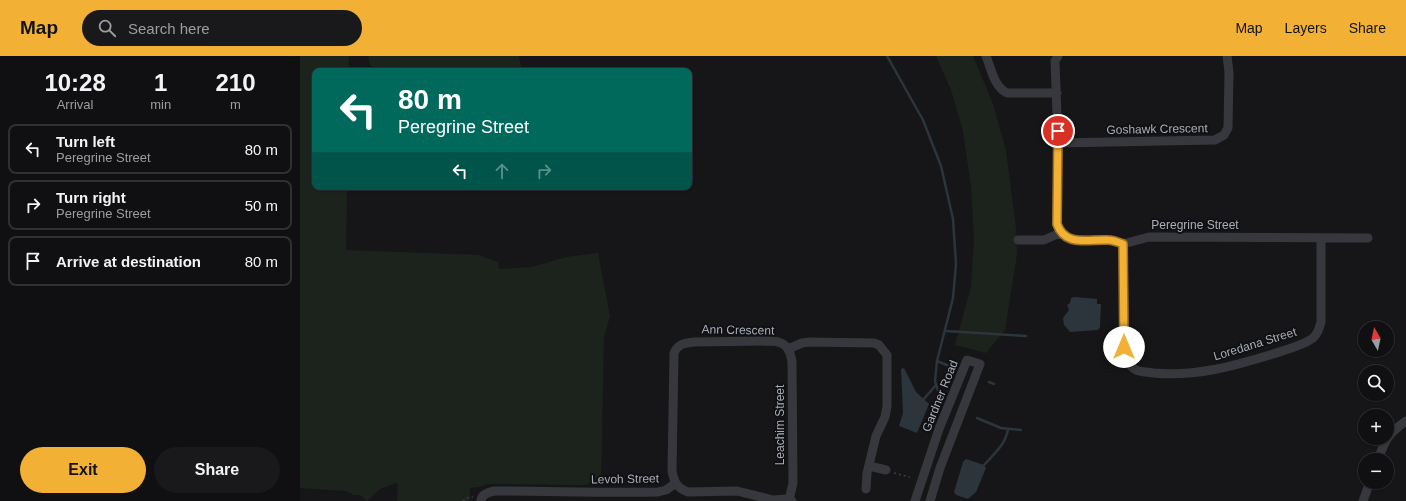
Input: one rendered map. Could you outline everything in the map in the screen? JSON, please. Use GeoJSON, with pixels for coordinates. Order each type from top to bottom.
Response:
{"type":"FeatureCollection","features":[{"type":"Feature","properties":{"kind":"street"},"geometry":{"type":"LineString","coordinates":[[986,56],[997,85],[1001,90],[1007,93],[1057,93]]}},
{"type":"Feature","properties":{"kind":"street"},"geometry":{"type":"LineString","coordinates":[[1018,240],[1044,240],[1060,232],[1057,224],[1058,143],[1055,62],[1058,56]]}},
{"type":"Feature","properties":{"kind":"street","name":"Goshawk Crescent"},"geometry":{"type":"LineString","coordinates":[[1058,143],[1216,140],[1224,136],[1228,128],[1229,72],[1227,56]]}},
{"type":"Feature","properties":{"kind":"street","name":"Peregrine Street"},"geometry":{"type":"LineString","coordinates":[[1060,232],[1071,240],[1110,240],[1123,244],[1149,237],[1368,238]]}},
{"type":"Feature","properties":{"kind":"street","name":"Loredana Street"},"geometry":{"type":"LineString","coordinates":[[1123,244],[1124,355],[1128,363],[1135,370],[1170,374],[1203,372],[1255,359],[1291,348],[1312,338],[1319,331],[1321,322],[1321,238]]}},
{"type":"Feature","properties":{"kind":"street","name":"Ann Crescent"},"geometry":{"type":"LineString","coordinates":[[676,483],[672,471],[674,353],[676,348],[682,344],[694,342],[772,341],[783,343],[788,349]]}},
{"type":"Feature","properties":{"kind":"street"},"geometry":{"type":"LineString","coordinates":[[788,349],[802,343],[809,342],[874,343],[884,350],[887,355],[888,406],[876,436],[869,466],[866,489]]}},
{"type":"Feature","properties":{"kind":"street","name":"Leachim Street"},"geometry":{"type":"LineString","coordinates":[[788,349],[792,362],[793,483],[790,500]]}},
{"type":"Feature","properties":{"kind":"street","name":"Gardner Road"},"geometry":{"type":"LineString","coordinates":[[915,501],[939,429],[967,360],[980,364],[940,468],[930,501]]}},
{"type":"Feature","properties":{"kind":"street"},"geometry":{"type":"LineString","coordinates":[[1381,453],[1389,436],[1406,421]]}},
{"type":"Feature","properties":{"kind":"street"},"geometry":{"type":"LineString","coordinates":[[869,466],[886,470]]}},
{"type":"Feature","properties":{"kind":"street","name":"Levoh Street"},"geometry":{"type":"LineString","coordinates":[[481,500],[484,495],[494,491],[584,491],[603,493],[658,492],[666,490],[676,483],[683,490],[688,492],[737,491],[772,500],[790,500]]}},
{"type":"Feature","properties":{"kind":"street"},"geometry":{"type":"LineString","coordinates":[[1363,501],[1367,489]]}},
{"type":"Feature","properties":{"kind":"path"},"geometry":{"type":"LineString","coordinates":[[886,470],[910,478]]}},
{"type":"Feature","properties":{"kind":"path"},"geometry":{"type":"LineString","coordinates":[[463,501],[466,498],[471,497],[481,500]]}},
{"type":"Feature","properties":{"kind":"shaded area"},"geometry":{"type":"Polygon","coordinates":[[[300,56],[349,56],[349,68],[312,68],[312,190],[347,190],[346,250],[479,255],[498,262],[499,269],[532,267],[566,257],[598,253],[610,316],[604,337],[601,482],[583,485],[487,484],[480,487],[470,488],[470,501],[397,501],[398,484],[396,483],[380,489],[367,501],[360,495],[354,495],[346,491],[300,488],[300,56]]]}},
{"type":"Feature","properties":{"kind":"shaded area"},"geometry":{"type":"Polygon","coordinates":[[[368,56],[519,56],[521,68],[374,68],[370,65],[368,56]]]}},
{"type":"Feature","properties":{"kind":"shaded area"},"geometry":{"type":"Polygon","coordinates":[[[936,56],[973,56],[993,104],[1006,150],[1016,229],[1017,254],[1005,330],[986,353],[955,345],[971,287],[974,237],[971,187],[963,131],[951,90],[936,56]]]}},
{"type":"Feature","properties":{"kind":"shaded area"},"geometry":{"type":"Polygon","coordinates":[[[1071,298],[1097,299],[1097,304],[1101,304],[1100,327],[1098,330],[1070,332],[1064,325],[1063,318],[1069,310],[1067,305],[1070,303],[1071,298]]]}},
{"type":"Feature","properties":{"kind":"shaded area"},"geometry":{"type":"Polygon","coordinates":[[[904,368],[916,392],[929,404],[917,433],[899,426],[903,413],[901,369],[904,368]]]}},
{"type":"Feature","properties":{"kind":"shaded area"},"geometry":{"type":"Polygon","coordinates":[[[966,459],[984,465],[986,468],[976,492],[968,499],[956,495],[954,492],[963,462],[966,459]]]}},
{"type":"Feature","properties":{"kind":"waterway"},"geometry":{"type":"LineString","coordinates":[[887,56],[923,120],[941,166],[953,219],[956,264],[953,298],[937,361],[935,381],[938,391]]}},
{"type":"Feature","properties":{"kind":"waterway"},"geometry":{"type":"LineString","coordinates":[[946,331],[1026,336]]}},
{"type":"Feature","properties":{"kind":"waterway"},"geometry":{"type":"LineString","coordinates":[[937,361],[949,366]]}},
{"type":"Feature","properties":{"kind":"waterway"},"geometry":{"type":"LineString","coordinates":[[989,382],[994,384]]}},
{"type":"Feature","properties":{"kind":"waterway"},"geometry":{"type":"LineString","coordinates":[[923,400],[936,385]]}},
{"type":"Feature","properties":{"kind":"waterway"},"geometry":{"type":"LineString","coordinates":[[977,418],[1001,428],[1021,430]]}},
{"type":"Feature","properties":{"kind":"waterway"},"geometry":{"type":"LineString","coordinates":[[984,465],[1002,444],[1008,429]]}},
{"type":"Feature","properties":{"kind":"route"},"geometry":{"type":"LineString","coordinates":[[1058,131],[1057,224],[1060,232],[1071,240],[1110,240],[1123,244],[1124,347]]}}]}
